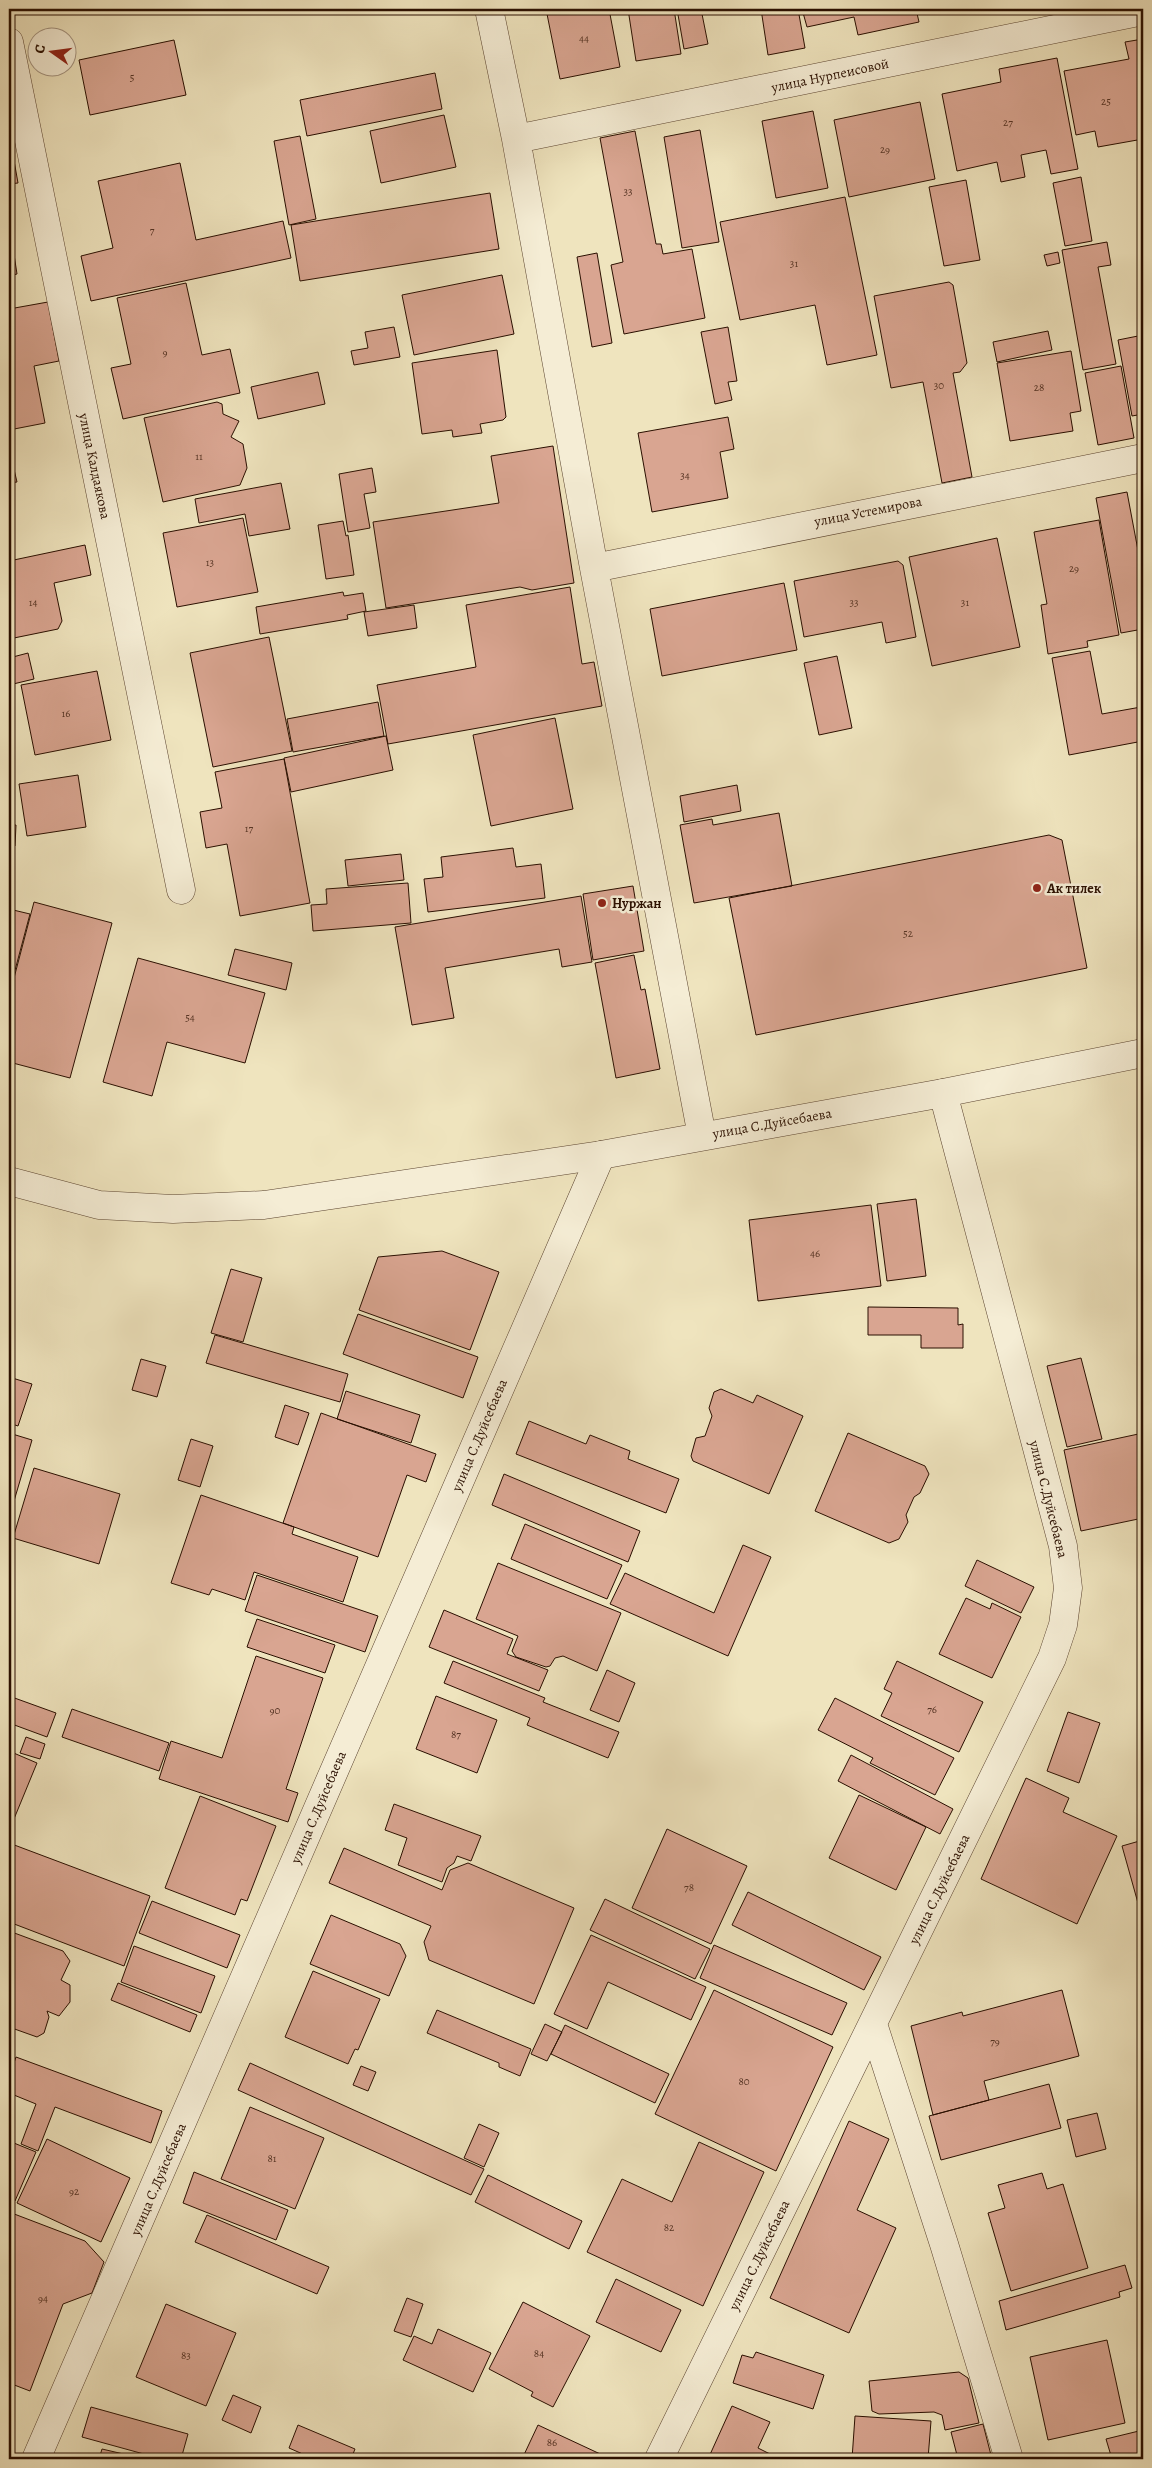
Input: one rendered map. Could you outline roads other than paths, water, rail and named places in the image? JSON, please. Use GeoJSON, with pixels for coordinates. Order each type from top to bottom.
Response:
{"type":"FeatureCollection","features":[{"type":"Feature","properties":{"kind":"street"},"geometry":{"type":"LineString","coordinates":[[489,9],[516,139],[594,568],[702,1136]]}},
{"type":"Feature","properties":{"kind":"street","name":"улица Нурпеисовой"},"geometry":{"type":"LineString","coordinates":[[516,139],[1143,10]]}},
{"type":"Feature","properties":{"kind":"street","name":"улица Калдаякова"},"geometry":{"type":"LineString","coordinates":[[9,42],[181,890]]}},
{"type":"Feature","properties":{"kind":"street","name":"улица Устемирова"},"geometry":{"type":"LineString","coordinates":[[594,568],[1143,458]]}},
{"type":"Feature","properties":{"kind":"street","name":"улица С.Дуйсебаева"},"geometry":{"type":"LineString","coordinates":[[9,1181],[99,1205],[173,1209],[264,1205],[601,1154],[943,1093],[1143,1053]]}},
{"type":"Feature","properties":{"kind":"street","name":"улица С.Дуйсебаева"},"geometry":{"type":"LineString","coordinates":[[659,2459],[1052,1658],[1063,1625],[1068,1588],[1063,1546],[943,1093]]}},
{"type":"Feature","properties":{"kind":"street","name":"улица С.Дуйсебаева"},"geometry":{"type":"LineString","coordinates":[[36,2459],[601,1154]]}},
{"type":"Feature","properties":{"kind":"street"},"geometry":{"type":"LineString","coordinates":[[873,2024],[950,2262],[1009,2459]]}},
{"type":"Feature","properties":{"kind":"place","name":"Ак тилек"},"geometry":{"type":"Point","coordinates":[1037,888]}},
{"type":"Feature","properties":{"kind":"place","name":"Нуржан"},"geometry":{"type":"Point","coordinates":[602,903]}}]}
